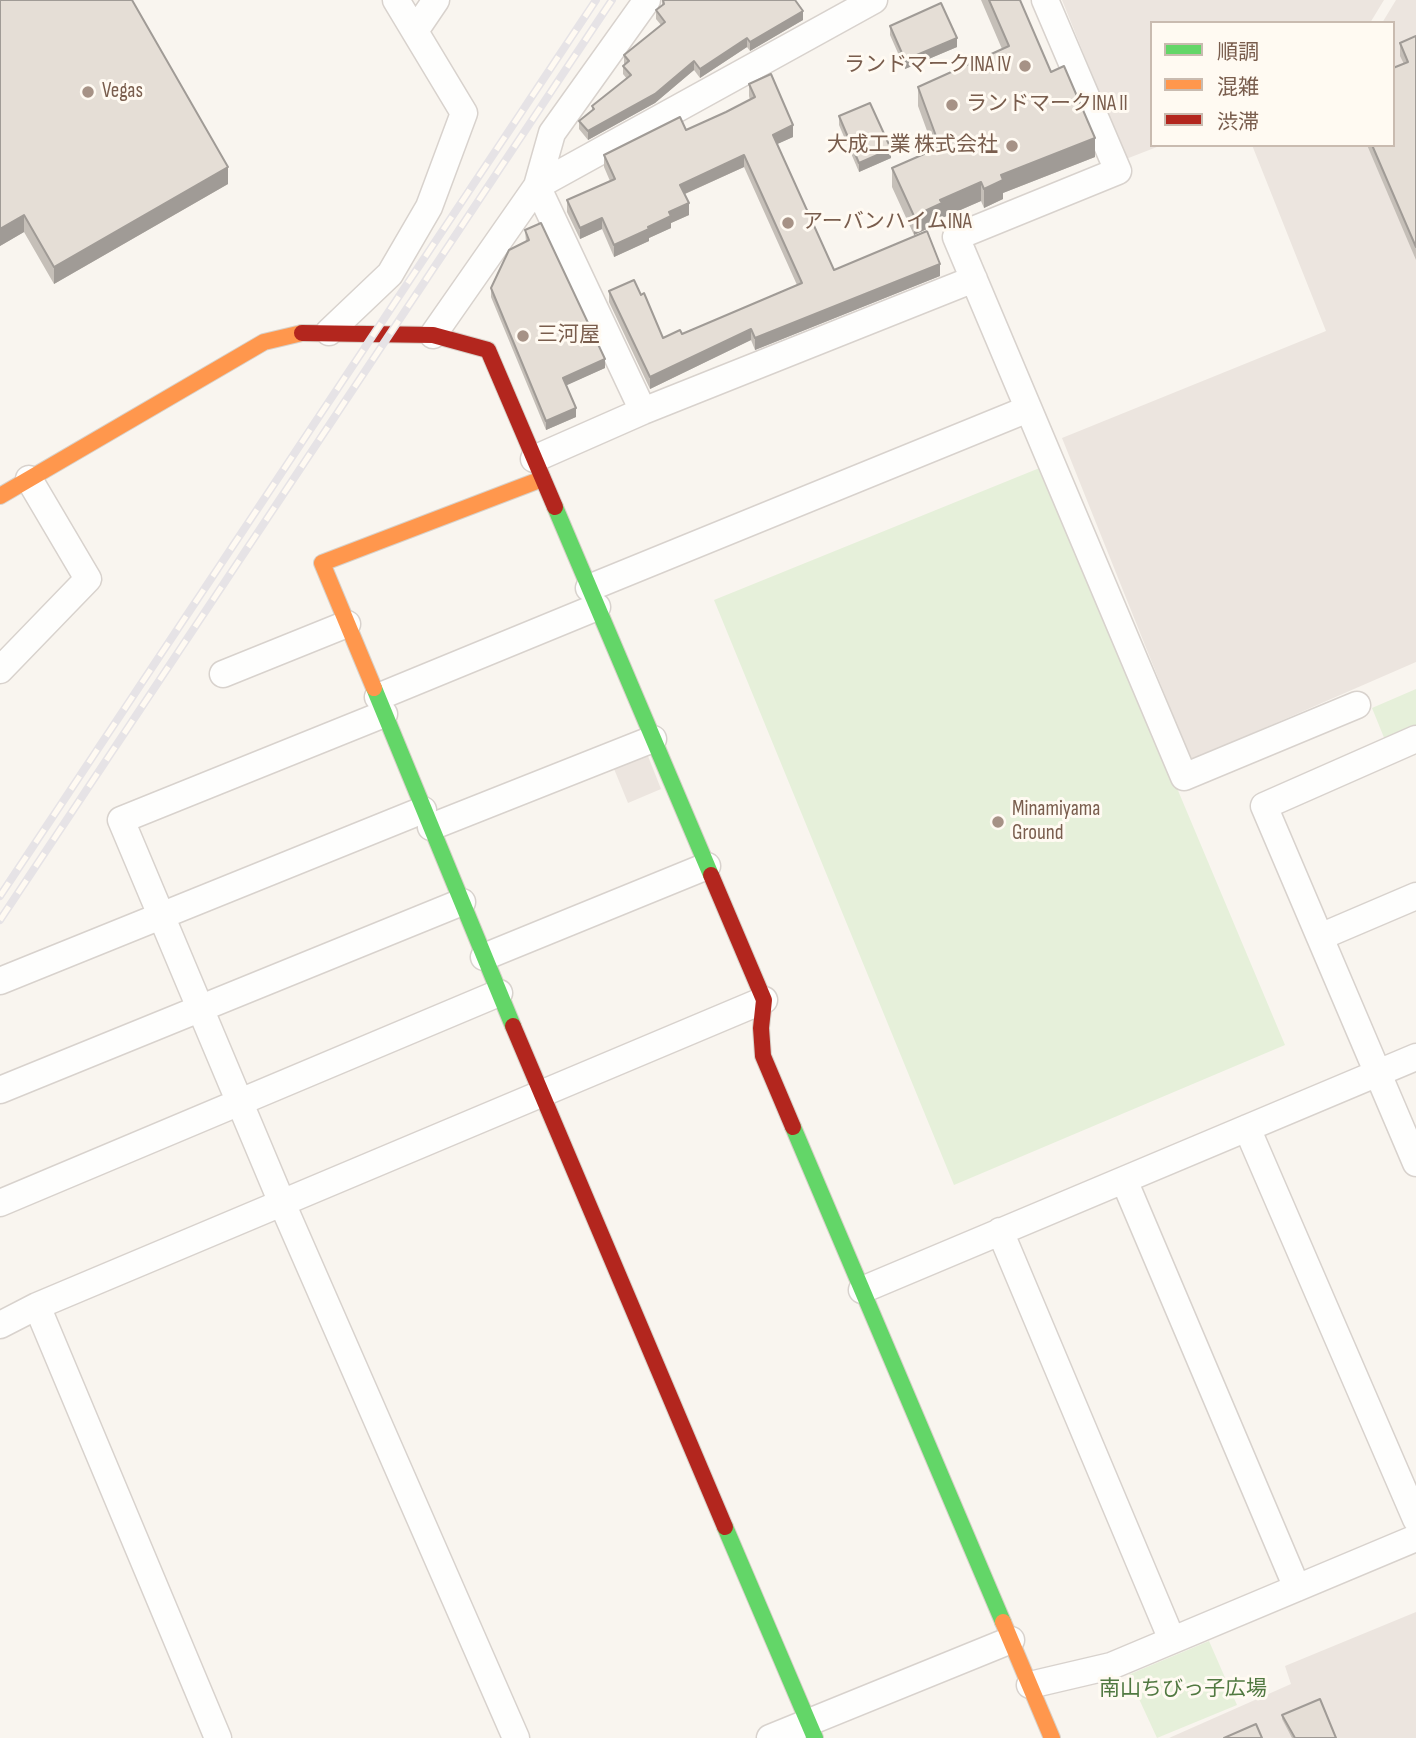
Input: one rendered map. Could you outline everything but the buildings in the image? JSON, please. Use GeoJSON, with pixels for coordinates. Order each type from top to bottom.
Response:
{"type":"FeatureCollection","features":[{"type":"Feature","properties":{"kind":"street"},"geometry":{"type":"LineString","coordinates":[[329,332],[390,274],[429,208],[464,113],[396,0]]}},
{"type":"Feature","properties":{"kind":"street"},"geometry":{"type":"LineString","coordinates":[[415,32],[436,0]]}},
{"type":"Feature","properties":{"kind":"street"},"geometry":{"type":"LineString","coordinates":[[433,335],[537,186],[552,133],[647,0]]}},
{"type":"Feature","properties":{"kind":"street"},"geometry":{"type":"LineString","coordinates":[[537,186],[874,0]]}},
{"type":"Feature","properties":{"kind":"street"},"geometry":{"type":"LineString","coordinates":[[1045,0],[1118,171],[956,237],[1184,778],[1357,705]]}},
{"type":"Feature","properties":{"kind":"street"},"geometry":{"type":"LineString","coordinates":[[537,186],[643,411]]}},
{"type":"Feature","properties":{"kind":"street"},"geometry":{"type":"LineString","coordinates":[[812,1730],[541,1094],[322,563],[538,469],[643,411],[974,279]]}},
{"type":"Feature","properties":{"kind":"street"},"geometry":{"type":"LineString","coordinates":[[0,496],[264,342],[300,333],[433,335],[488,350],[764,1000],[761,1028],[763,1056],[1052,1738]]}},
{"type":"Feature","properties":{"kind":"street"},"geometry":{"type":"LineString","coordinates":[[516,1738],[282,1203],[121,820],[381,706],[593,598],[1028,409]]}},
{"type":"Feature","properties":{"kind":"street"},"geometry":{"type":"LineString","coordinates":[[0,670],[88,579],[29,480]]}},
{"type":"Feature","properties":{"kind":"street"},"geometry":{"type":"LineString","coordinates":[[223,674],[347,624]]}},
{"type":"Feature","properties":{"kind":"street"},"geometry":{"type":"LineString","coordinates":[[0,981],[162,915],[653,738]]}},
{"type":"Feature","properties":{"kind":"street"},"geometry":{"type":"LineString","coordinates":[[1416,739],[1264,806],[1416,1163]]}},
{"type":"Feature","properties":{"kind":"street"},"geometry":{"type":"LineString","coordinates":[[484,957],[707,866]]}},
{"type":"Feature","properties":{"kind":"street"},"geometry":{"type":"LineString","coordinates":[[1320,937],[1416,896]]}},
{"type":"Feature","properties":{"kind":"street"},"geometry":{"type":"LineString","coordinates":[[0,1090],[462,902]]}},
{"type":"Feature","properties":{"kind":"street"},"geometry":{"type":"LineString","coordinates":[[0,1203],[499,993]]}},
{"type":"Feature","properties":{"kind":"street"},"geometry":{"type":"LineString","coordinates":[[0,1325],[37,1306],[764,1000]]}},
{"type":"Feature","properties":{"kind":"street"},"geometry":{"type":"LineString","coordinates":[[862,1290],[1416,1057]]}},
{"type":"Feature","properties":{"kind":"street"},"geometry":{"type":"LineString","coordinates":[[1247,1128],[1416,1519]]}},
{"type":"Feature","properties":{"kind":"street"},"geometry":{"type":"LineString","coordinates":[[1124,1180],[1297,1588]]}},
{"type":"Feature","properties":{"kind":"street"},"geometry":{"type":"LineString","coordinates":[[1000,1231],[1172,1640]]}},
{"type":"Feature","properties":{"kind":"street"},"geometry":{"type":"LineString","coordinates":[[37,1306],[218,1738]]}},
{"type":"Feature","properties":{"kind":"street"},"geometry":{"type":"LineString","coordinates":[[1030,1685],[1111,1666],[1416,1538]]}},
{"type":"Feature","properties":{"kind":"street"},"geometry":{"type":"LineString","coordinates":[[770,1738],[812,1730],[1010,1640]]}},
{"type":"Feature","properties":{"kind":"shaded area"},"geometry":{"type":"Polygon","coordinates":[[[1062,0],[1384,0],[1371,21],[1150,21],[1150,147],[1157,147],[1126,159],[1062,0]]]}},
{"type":"Feature","properties":{"kind":"shaded area"},"geometry":{"type":"Polygon","coordinates":[[[1396,0],[1416,0],[1416,662],[1191,760],[1062,438],[1326,331],[1253,147],[1395,147],[1395,21],[1383,21],[1396,0]]]}},
{"type":"Feature","properties":{"kind":"shaded area"},"geometry":{"type":"Polygon","coordinates":[[[646,751],[661,789],[628,803],[612,764],[646,751]]]}},
{"type":"Feature","properties":{"kind":"shaded area"},"geometry":{"type":"Polygon","coordinates":[[[1416,1612],[1416,1738],[1169,1738],[1291,1684],[1285,1666],[1416,1612]]]}},
{"type":"Feature","properties":{"kind":"green space","name":"Minamiyama Ground"},"geometry":{"type":"Polygon","coordinates":[[[1042,467],[1285,1045],[954,1185],[714,600],[1042,467]]]}},
{"type":"Feature","properties":{"kind":"green space"},"geometry":{"type":"Polygon","coordinates":[[[1416,689],[1416,733],[1387,745],[1372,708],[1416,689]]]}},
{"type":"Feature","properties":{"kind":"green space","name":"南山ちびっ子広場"},"geometry":{"type":"Polygon","coordinates":[[[1209,1641],[1237,1705],[1157,1738],[1128,1675],[1209,1641]]]}},
{"type":"Feature","properties":{"kind":"railway"},"geometry":{"type":"LineString","coordinates":[[0,896],[596,0]]}},
{"type":"Feature","properties":{"kind":"railway"},"geometry":{"type":"LineString","coordinates":[[0,920],[612,0]]}},
{"type":"Feature","properties":{"kind":"traffic: fast"},"geometry":{"type":"LineString","coordinates":[[555,507],[711,875]]}},
{"type":"Feature","properties":{"kind":"traffic: fast"},"geometry":{"type":"LineString","coordinates":[[374,688],[513,1026]]}},
{"type":"Feature","properties":{"kind":"traffic: fast"},"geometry":{"type":"LineString","coordinates":[[793,1127],[1003,1622]]}},
{"type":"Feature","properties":{"kind":"traffic: fast"},"geometry":{"type":"LineString","coordinates":[[725,1527],[815,1738]]}},
{"type":"Feature","properties":{"kind":"traffic: slow"},"geometry":{"type":"LineString","coordinates":[[0,496],[264,342],[302,333]]}},
{"type":"Feature","properties":{"kind":"traffic: slow"},"geometry":{"type":"LineString","coordinates":[[374,688],[322,563],[542,479]]}},
{"type":"Feature","properties":{"kind":"traffic: slow"},"geometry":{"type":"LineString","coordinates":[[1003,1622],[1052,1738]]}},
{"type":"Feature","properties":{"kind":"traffic: jam"},"geometry":{"type":"LineString","coordinates":[[302,333],[433,335],[488,350],[555,507]]}},
{"type":"Feature","properties":{"kind":"traffic: jam"},"geometry":{"type":"LineString","coordinates":[[711,875],[764,1000],[761,1028],[763,1056],[793,1127]]}},
{"type":"Feature","properties":{"kind":"traffic: jam"},"geometry":{"type":"LineString","coordinates":[[513,1026],[725,1527]]}},
{"type":"Feature","properties":{"kind":"place","name":"ランドマークINA IV"},"geometry":{"type":"Point","coordinates":[1025,66]}},
{"type":"Feature","properties":{"kind":"place","name":"Vegas"},"geometry":{"type":"Point","coordinates":[88,92]}},
{"type":"Feature","properties":{"kind":"place","name":"ランドマークINA II"},"geometry":{"type":"Point","coordinates":[952,105]}},
{"type":"Feature","properties":{"kind":"place","name":"大成工業 株式会社"},"geometry":{"type":"Point","coordinates":[1012,146]}},
{"type":"Feature","properties":{"kind":"place","name":"アーバンハイムINA"},"geometry":{"type":"Point","coordinates":[788,223]}},
{"type":"Feature","properties":{"kind":"place","name":"三河屋"},"geometry":{"type":"Point","coordinates":[523,336]}},
{"type":"Feature","properties":{"kind":"place","name":"Minamiyama Ground"},"geometry":{"type":"Point","coordinates":[998,822]}}]}
